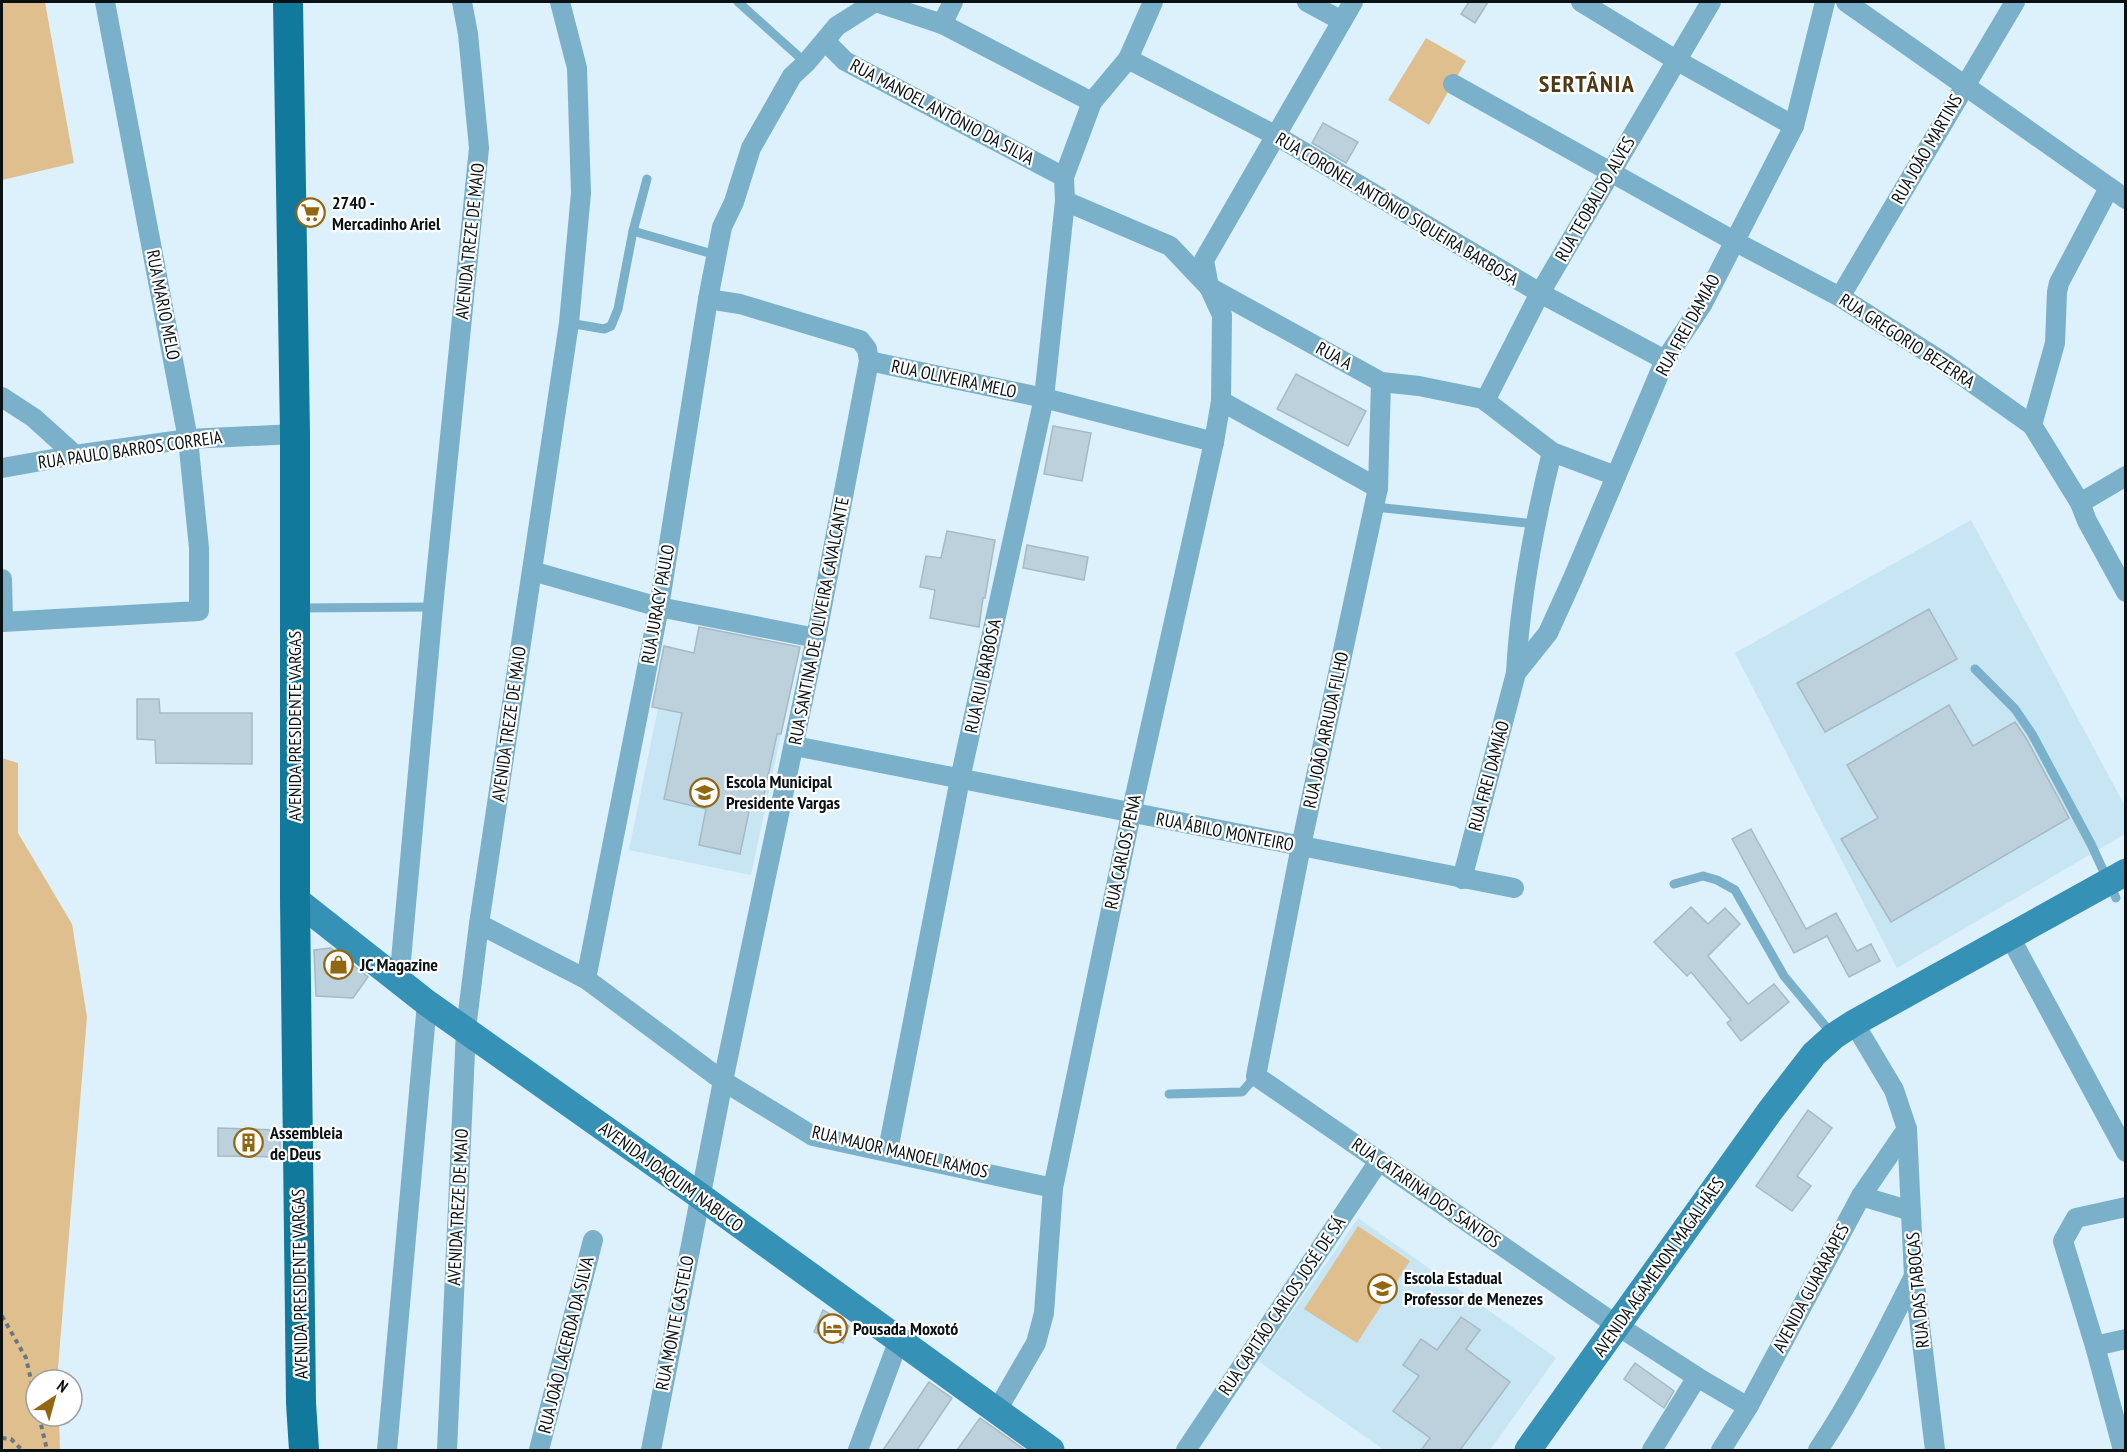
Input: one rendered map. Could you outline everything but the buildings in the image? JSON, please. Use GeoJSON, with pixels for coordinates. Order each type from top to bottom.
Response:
{"type":"FeatureCollection","features":[{"type":"Feature","properties":{"kind":"main road","name":"AVENIDA PRESIDENTE VARGAS"},"geometry":{"type":"LineString","coordinates":[[288,2],[295,434],[295,899],[301,1403],[304,1450]]}},
{"type":"Feature","properties":{"kind":"main road","name":"AVENIDA AGAMENON MAGALHÃES"},"geometry":{"type":"LineString","coordinates":[[1528,1450],[1770,1111],[1814,1054],[1850,1032],[2119,886]]}},
{"type":"Feature","properties":{"kind":"main road","name":"AVENIDA JOAQUIM NABUCO"},"geometry":{"type":"LineString","coordinates":[[295,899],[427,1003],[700,1196],[898,1342],[1051,1450]]}},
{"type":"Feature","properties":{"kind":"street","name":"RUA MARIO MELO"},"geometry":{"type":"LineString","coordinates":[[2,622],[199,611],[200,548],[188,439],[105,2]]}},
{"type":"Feature","properties":{"kind":"street","name":"AVENIDA TREZE DE MAIO"},"geometry":{"type":"LineString","coordinates":[[399,982],[433,607],[479,148],[468,34],[462,2]]}},
{"type":"Feature","properties":{"kind":"street","name":"AVENIDA TREZE DE MAIO"},"geometry":{"type":"LineString","coordinates":[[447,1450],[466,1029],[479,924],[569,323],[581,182],[577,68],[560,2]]}},
{"type":"Feature","properties":{"kind":"street","name":"RUA JURACY PAULO"},"geometry":{"type":"LineString","coordinates":[[586,979],[659,607],[708,299],[722,227],[734,202],[751,148],[792,76],[837,26],[876,2]]}},
{"type":"Feature","properties":{"kind":"street"},"geometry":{"type":"LineString","coordinates":[[876,2],[942,24],[1092,102]]}},
{"type":"Feature","properties":{"kind":"street"},"geometry":{"type":"LineString","coordinates":[[942,24],[953,2]]}},
{"type":"Feature","properties":{"kind":"street"},"geometry":{"type":"LineString","coordinates":[[1064,177],[1092,102],[1128,59],[1154,2]]}},
{"type":"Feature","properties":{"kind":"street"},"geometry":{"type":"LineString","coordinates":[[1307,2],[1342,21]]}},
{"type":"Feature","properties":{"kind":"street"},"geometry":{"type":"LineString","coordinates":[[1209,287],[1204,260],[1353,2]]}},
{"type":"Feature","properties":{"kind":"street"},"geometry":{"type":"LineString","coordinates":[[1581,2],[1676,60],[1794,126]]}},
{"type":"Feature","properties":{"kind":"street","name":"RUA TEOBALDO ALVES"},"geometry":{"type":"LineString","coordinates":[[1485,401],[1540,293],[1711,2]]}},
{"type":"Feature","properties":{"kind":"street","name":"RUA FREI DAMIÃO"},"geometry":{"type":"LineString","coordinates":[[1516,673],[1548,633],[1665,360],[1702,305],[1794,126],[1825,2]]}},
{"type":"Feature","properties":{"kind":"street"},"geometry":{"type":"LineString","coordinates":[[1846,2],[2117,194],[2059,283],[2055,343],[2032,425]]}},
{"type":"Feature","properties":{"kind":"street","name":"RUA JOÃO MARTINS"},"geometry":{"type":"LineString","coordinates":[[1840,297],[2015,2]]}},
{"type":"Feature","properties":{"kind":"street","name":"RUA MANOEL ANTÔNIO DA SILVA"},"geometry":{"type":"LineString","coordinates":[[825,42],[845,61],[1064,177]]}},
{"type":"Feature","properties":{"kind":"street","name":"RUA CORONEL ANTÔNIO SIQUEIRA BARBOSA"},"geometry":{"type":"LineString","coordinates":[[1128,59],[1277,136],[1540,293],[1665,360]]}},
{"type":"Feature","properties":{"kind":"street","name":"RUA GREGORIO BEZERRA"},"geometry":{"type":"LineString","coordinates":[[1453,84],[1734,241],[1840,297],[1943,362],[2032,425],[2080,503],[2087,521],[2126,592]]}},
{"type":"Feature","properties":{"kind":"street","name":"RUA RUI BARBOSA"},"geometry":{"type":"LineString","coordinates":[[888,1150],[960,778],[1044,398],[1065,201],[1064,177]]}},
{"type":"Feature","properties":{"kind":"street","name":"RUA A"},"geometry":{"type":"LineString","coordinates":[[1065,201],[1170,246],[1209,287],[1381,382],[1419,386],[1485,401],[1552,452],[1616,476]]}},
{"type":"Feature","properties":{"kind":"street","name":"RUA CARLOS PENA"},"geometry":{"type":"LineString","coordinates":[[996,1412],[1036,1343],[1044,1313],[1053,1188],[1131,814],[1214,442],[1221,401],[1222,315],[1209,287]]}},
{"type":"Feature","properties":{"kind":"street","name":"RUA OLIVEIRA MELO"},"geometry":{"type":"LineString","coordinates":[[708,299],[740,304],[860,340],[867,350],[869,362],[1044,398],[1214,442]]}},
{"type":"Feature","properties":{"kind":"street","name":"RUA SANTINA DE OLIVEIRA CAVALCANTE"},"geometry":{"type":"LineString","coordinates":[[700,1196],[795,746],[869,362]]}},
{"type":"Feature","properties":{"kind":"street","name":"RUA JOÃO ARRUDA FILHO"},"geometry":{"type":"LineString","coordinates":[[1256,1076],[1301,846],[1375,507],[1378,488],[1381,382]]}},
{"type":"Feature","properties":{"kind":"street"},"geometry":{"type":"LineString","coordinates":[[2,397],[34,418],[75,455]]}},
{"type":"Feature","properties":{"kind":"street"},"geometry":{"type":"LineString","coordinates":[[1221,401],[1378,488]]}},
{"type":"Feature","properties":{"kind":"street","name":"RUA PAULO BARROS CORREIA"},"geometry":{"type":"LineString","coordinates":[[2,468],[188,439],[295,434]]}},
{"type":"Feature","properties":{"kind":"street","name":"RUA FREI DAMIÃO"},"geometry":{"type":"LineString","coordinates":[[1462,879],[1516,673],[1518,627],[1536,524],[1552,452]]}},
{"type":"Feature","properties":{"kind":"street"},"geometry":{"type":"LineString","coordinates":[[2080,503],[2126,476]]}},
{"type":"Feature","properties":{"kind":"street"},"geometry":{"type":"LineString","coordinates":[[532,571],[659,607],[816,638]]}},
{"type":"Feature","properties":{"kind":"street"},"geometry":{"type":"LineString","coordinates":[[2,579],[2,622]]}},
{"type":"Feature","properties":{"kind":"street","name":"RUA ÁBILO MONTEIRO"},"geometry":{"type":"LineString","coordinates":[[795,746],[1514,888]]}},
{"type":"Feature","properties":{"kind":"street","name":"RUA MAJOR MANOEL RAMOS"},"geometry":{"type":"LineString","coordinates":[[479,924],[586,979],[723,1081],[813,1136],[888,1150],[1053,1188]]}},
{"type":"Feature","properties":{"kind":"street"},"geometry":{"type":"LineString","coordinates":[[2014,945],[2126,1152]]}},
{"type":"Feature","properties":{"kind":"street"},"geometry":{"type":"LineString","coordinates":[[387,1450],[427,1003]]}},
{"type":"Feature","properties":{"kind":"street","name":"RUA DAS TABOCAS"},"geometry":{"type":"LineString","coordinates":[[1850,1032],[1894,1090],[1907,1129],[1914,1276],[1935,1450]]}},
{"type":"Feature","properties":{"kind":"street","name":"RUA CATARINA DOS SANTOS"},"geometry":{"type":"LineString","coordinates":[[1256,1076],[1618,1326],[1748,1407]]}},
{"type":"Feature","properties":{"kind":"street","name":"AVENIDA GUARARAPES"},"geometry":{"type":"LineString","coordinates":[[1721,1450],[1748,1407],[1861,1196],[1907,1129]]}},
{"type":"Feature","properties":{"kind":"street","name":"RUA CAPITÃO CARLOS JOSÉ DE SÁ"},"geometry":{"type":"LineString","coordinates":[[1186,1450],[1379,1161]]}},
{"type":"Feature","properties":{"kind":"street","name":"RUA MONTE CASTELO"},"geometry":{"type":"LineString","coordinates":[[651,1450],[700,1196]]}},
{"type":"Feature","properties":{"kind":"street"},"geometry":{"type":"LineString","coordinates":[[1861,1196],[1911,1211]]}},
{"type":"Feature","properties":{"kind":"street"},"geometry":{"type":"LineString","coordinates":[[2123,1450],[2064,1241],[2076,1218],[2126,1207]]}},
{"type":"Feature","properties":{"kind":"street","name":"RUA JOÃO LACERDA DA SILVA"},"geometry":{"type":"LineString","coordinates":[[539,1450],[593,1240]]}},
{"type":"Feature","properties":{"kind":"street"},"geometry":{"type":"LineString","coordinates":[[1818,1450],[1844,1411],[1914,1276]]}},
{"type":"Feature","properties":{"kind":"street"},"geometry":{"type":"LineString","coordinates":[[2095,1346],[2126,1339]]}},
{"type":"Feature","properties":{"kind":"street"},"geometry":{"type":"LineString","coordinates":[[858,1450],[898,1342]]}},
{"type":"Feature","properties":{"kind":"street"},"geometry":{"type":"LineString","coordinates":[[1652,1450],[1697,1377]]}},
{"type":"Feature","properties":{"kind":"lane"},"geometry":{"type":"LineString","coordinates":[[738,2],[806,63]]}},
{"type":"Feature","properties":{"kind":"lane"},"geometry":{"type":"LineString","coordinates":[[569,323],[604,329],[611,326],[618,309],[633,231],[647,179]]}},
{"type":"Feature","properties":{"kind":"lane"},"geometry":{"type":"LineString","coordinates":[[633,231],[716,255]]}},
{"type":"Feature","properties":{"kind":"lane"},"geometry":{"type":"LineString","coordinates":[[1375,507],[1536,524]]}},
{"type":"Feature","properties":{"kind":"lane"},"geometry":{"type":"LineString","coordinates":[[295,608],[433,607]]}},
{"type":"Feature","properties":{"kind":"lane"},"geometry":{"type":"LineString","coordinates":[[1976,669],[2015,709],[2032,734],[2091,844],[2119,886]]}},
{"type":"Feature","properties":{"kind":"lane"},"geometry":{"type":"LineString","coordinates":[[1674,884],[1702,876],[1717,880],[1735,890],[1784,976],[1850,1032]]}},
{"type":"Feature","properties":{"kind":"lane"},"geometry":{"type":"LineString","coordinates":[[1169,1094],[1242,1092],[1256,1076]]}},
{"type":"Feature","properties":{"kind":"path"},"geometry":{"type":"LineString","coordinates":[[2,1316],[26,1358],[28,1368]]}},
{"type":"Feature","properties":{"kind":"path"},"geometry":{"type":"LineString","coordinates":[[42,1428],[47,1450]]}},
{"type":"Feature","properties":{"kind":"path"},"geometry":{"type":"LineString","coordinates":[[2,1438],[11,1439],[22,1450]]}},
{"type":"Feature","properties":{"kind":"shaded area"},"geometry":{"type":"Polygon","coordinates":[[[2,2],[45,2],[74,163],[2,180],[2,2]]]}},
{"type":"Feature","properties":{"kind":"shaded area"},"geometry":{"type":"Polygon","coordinates":[[[1426,38],[1466,61],[1429,125],[1388,100],[1426,38]]]}},
{"type":"Feature","properties":{"kind":"shaded area"},"geometry":{"type":"Polygon","coordinates":[[[1971,520],[2125,806],[2125,834],[1897,968],[1735,653],[1971,520]]]}},
{"type":"Feature","properties":{"kind":"shaded area","name":"Escola Municipal Presidente Vargas"},"geometry":{"type":"Polygon","coordinates":[[[658,708],[781,734],[751,875],[629,850],[658,708]]]}},
{"type":"Feature","properties":{"kind":"shaded area"},"geometry":{"type":"Polygon","coordinates":[[[2,758],[18,763],[18,833],[72,924],[87,1017],[58,1368],[24,1368],[24,1428],[59,1428],[60,1450],[2,1450],[2,758]]]}},
{"type":"Feature","properties":{"kind":"shaded area","name":"Escola Estadual Professor de Menezes"},"geometry":{"type":"Polygon","coordinates":[[[1358,1218],[1556,1358],[1490,1450],[1384,1450],[1258,1361],[1358,1218]]]}},
{"type":"Feature","properties":{"kind":"shaded area"},"geometry":{"type":"Polygon","coordinates":[[[1358,1226],[1410,1261],[1357,1343],[1304,1309],[1358,1226]]]}},
{"type":"Feature","properties":{"kind":"place","name":"2740 - Mercadinho Ariel"},"geometry":{"type":"Point","coordinates":[311,213]}},
{"type":"Feature","properties":{"kind":"place","name":"Escola Municipal Presidente Vargas"},"geometry":{"type":"Point","coordinates":[705,792]}},
{"type":"Feature","properties":{"kind":"place","name":"JC Magazine"},"geometry":{"type":"Point","coordinates":[339,965]}},
{"type":"Feature","properties":{"kind":"place","name":"Assembleia de Deus"},"geometry":{"type":"Point","coordinates":[249,1143]}},
{"type":"Feature","properties":{"kind":"place","name":"Escola Estadual Professor de Menezes"},"geometry":{"type":"Point","coordinates":[1383,1288]}},
{"type":"Feature","properties":{"kind":"place","name":"Pousada Moxotó"},"geometry":{"type":"Point","coordinates":[832,1329]}},
{"type":"Feature","properties":{"kind":"district","name":"SERTÂNIA"},"geometry":{"type":"Point","coordinates":[1587,84]}}]}
